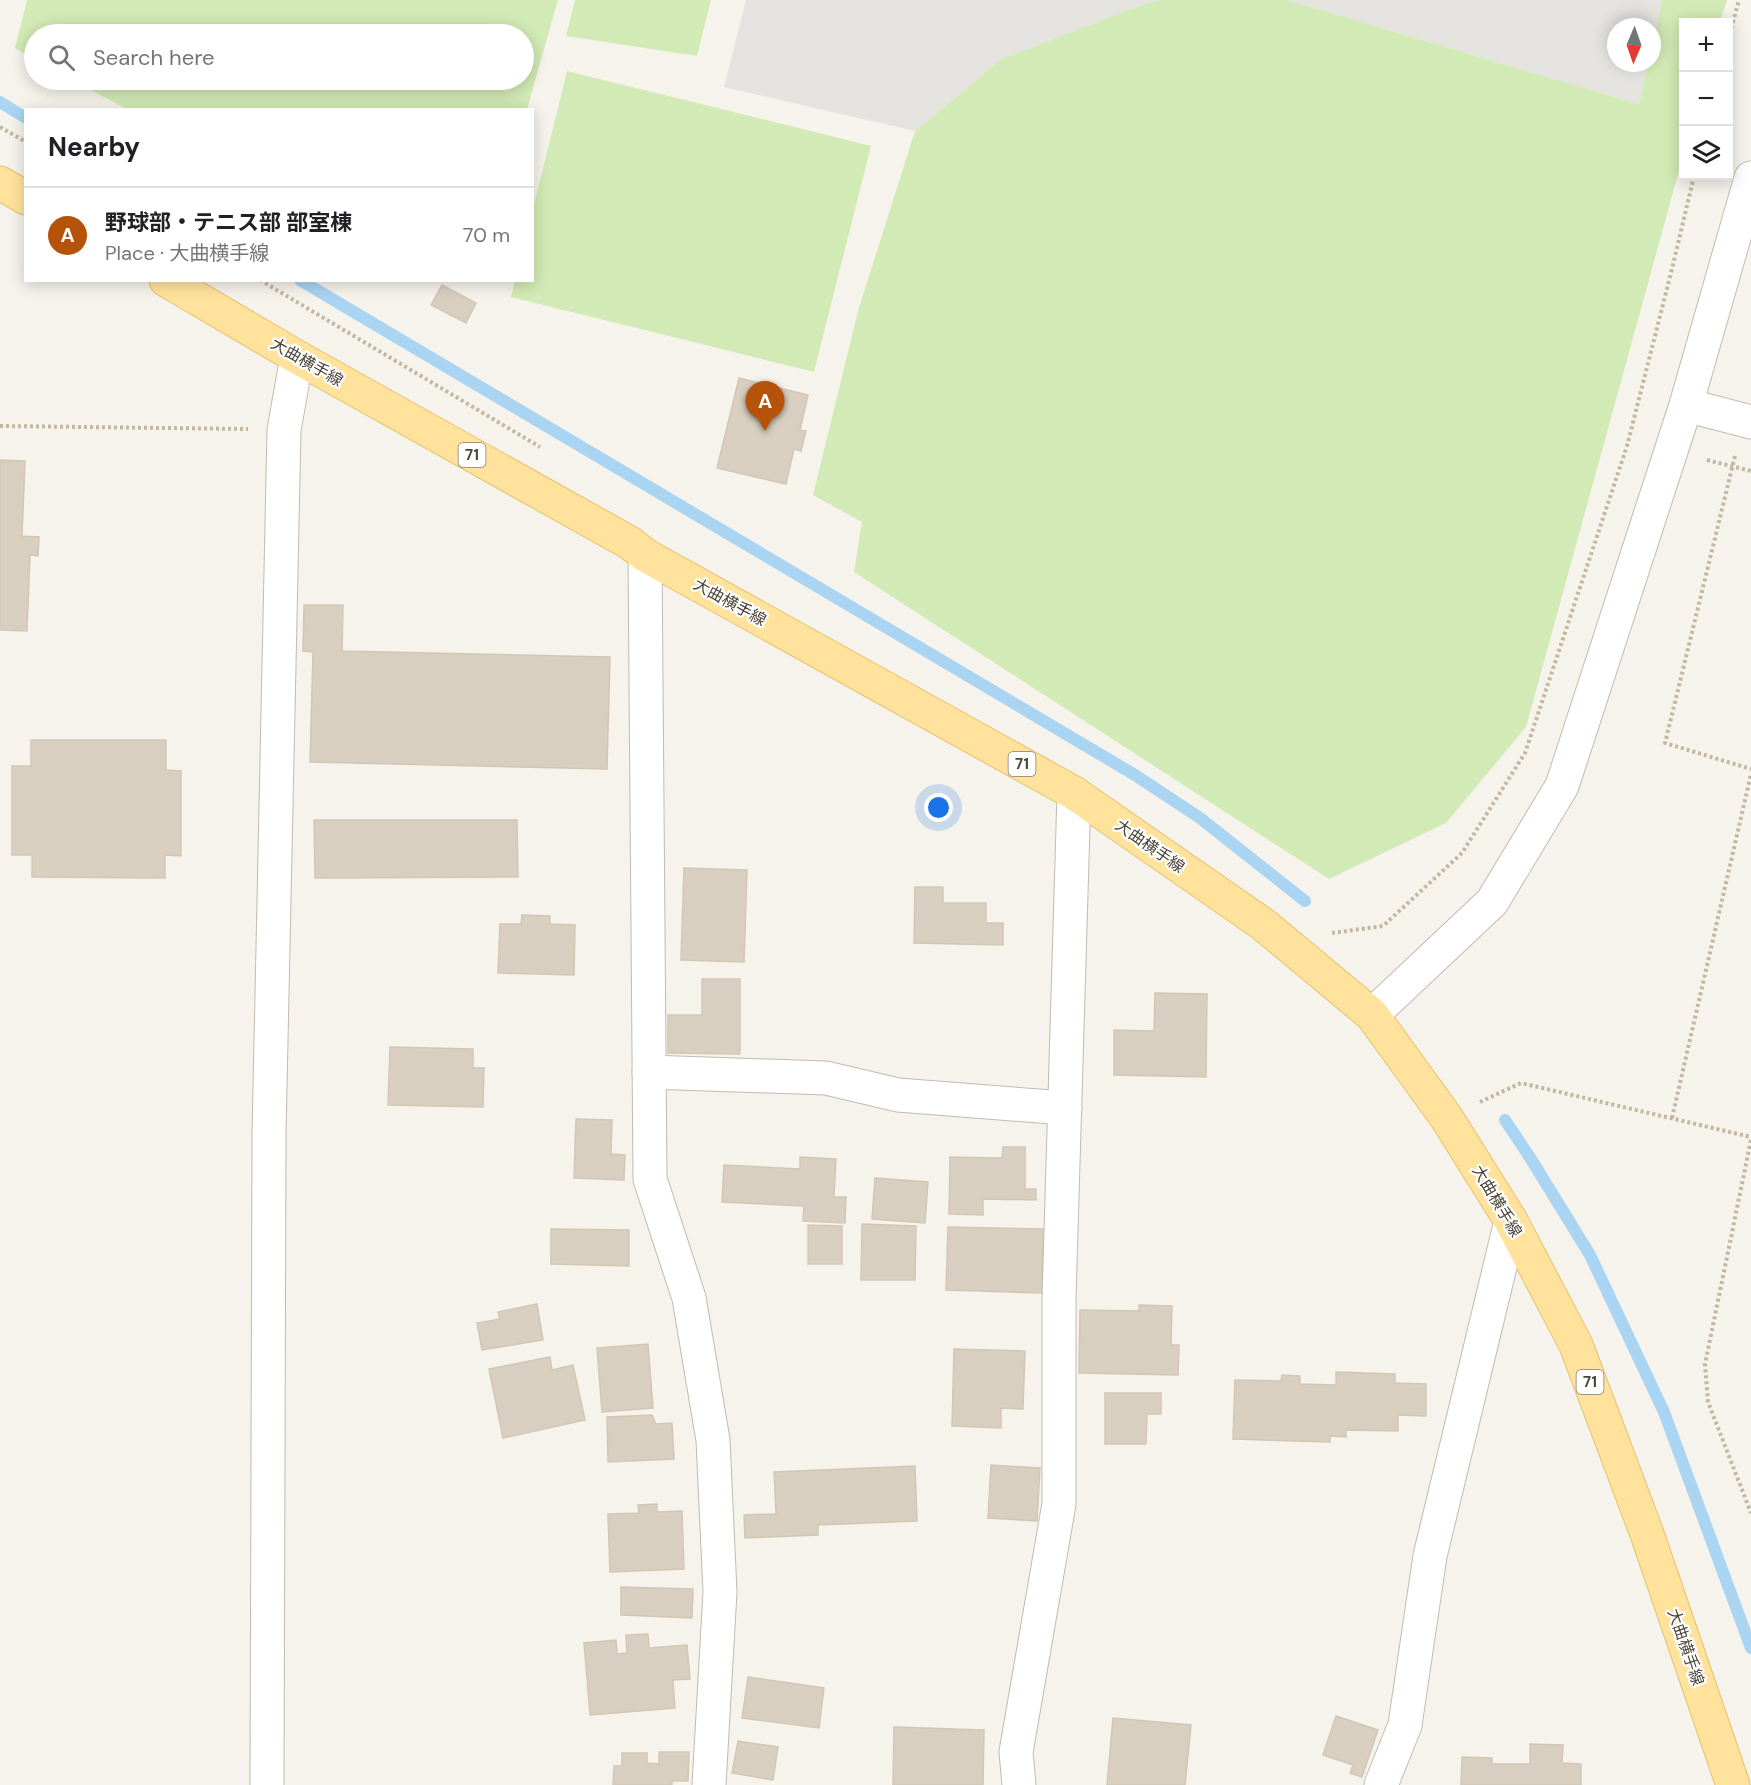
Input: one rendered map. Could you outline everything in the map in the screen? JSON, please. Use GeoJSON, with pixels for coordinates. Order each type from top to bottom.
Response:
{"type":"FeatureCollection","features":[{"type":"Feature","properties":{"kind":"main road"},"geometry":{"type":"LineString","coordinates":[[0,183],[24,197]]}},
{"type":"Feature","properties":{"kind":"main road","name":"大曲横手線"},"geometry":{"type":"LineString","coordinates":[[169,282],[297,357],[630,543],[645,555],[1074,793],[1264,925],[1372,1015],[1446,1117],[1511,1221],[1576,1345],[1647,1534],[1732,1785]]}},
{"type":"Feature","properties":{"kind":"street"},"geometry":{"type":"LineString","coordinates":[[1372,1015],[1492,902],[1562,786],[1686,405],[1751,178]]}},
{"type":"Feature","properties":{"kind":"street"},"geometry":{"type":"LineString","coordinates":[[267,1785],[269,1135],[284,430],[297,357]]}},
{"type":"Feature","properties":{"kind":"street"},"geometry":{"type":"LineString","coordinates":[[1686,405],[1748,421]]}},
{"type":"Feature","properties":{"kind":"street"},"geometry":{"type":"LineString","coordinates":[[645,555],[650,1179],[689,1298],[713,1440],[720,1592],[709,1785]]}},
{"type":"Feature","properties":{"kind":"street"},"geometry":{"type":"LineString","coordinates":[[1019,1785],[1016,1752],[1059,1504],[1059,1299],[1074,793]]}},
{"type":"Feature","properties":{"kind":"street"},"geometry":{"type":"LineString","coordinates":[[649,1072],[826,1078],[898,1095],[1065,1108]]}},
{"type":"Feature","properties":{"kind":"street"},"geometry":{"type":"LineString","coordinates":[[1381,1785],[1405,1725],[1430,1556],[1511,1221]]}},
{"type":"Feature","properties":{"kind":"path"},"geometry":{"type":"LineString","coordinates":[[1733,22],[1739,0]]}},
{"type":"Feature","properties":{"kind":"path"},"geometry":{"type":"LineString","coordinates":[[0,127],[24,141]]}},
{"type":"Feature","properties":{"kind":"path"},"geometry":{"type":"LineString","coordinates":[[1322,934],[1383,926],[1462,854],[1525,753],[1627,446],[1693,180]]}},
{"type":"Feature","properties":{"kind":"path"},"geometry":{"type":"LineString","coordinates":[[263,282],[546,450]]}},
{"type":"Feature","properties":{"kind":"path"},"geometry":{"type":"LineString","coordinates":[[1672,1118],[1751,772],[1665,743],[1733,466],[1748,421]]}},
{"type":"Feature","properties":{"kind":"path"},"geometry":{"type":"LineString","coordinates":[[0,426],[284,430]]}},
{"type":"Feature","properties":{"kind":"path"},"geometry":{"type":"LineString","coordinates":[[1672,450],[1751,471]]}},
{"type":"Feature","properties":{"kind":"path"},"geometry":{"type":"LineString","coordinates":[[1446,1117],[1521,1083],[1751,1138],[1705,1364],[1708,1402],[1751,1513]]}},
{"type":"Feature","properties":{"kind":"green space"},"geometry":{"type":"Polygon","coordinates":[[[27,0],[558,0],[534,84],[534,24],[24,24],[24,53],[15,48],[27,0]]]}},
{"type":"Feature","properties":{"kind":"green space"},"geometry":{"type":"Polygon","coordinates":[[[575,0],[711,0],[697,56],[566,36],[575,0]]]}},
{"type":"Feature","properties":{"kind":"green space"},"geometry":{"type":"Polygon","coordinates":[[[1158,0],[1288,0],[1639,104],[1646,72],[1661,72],[1661,18],[1658,18],[1662,0],[1727,0],[1721,18],[1679,18],[1679,171],[1526,727],[1446,823],[1329,879],[854,572],[862,522],[813,495],[858,311],[915,131],[1001,59],[1158,0]]]}},
{"type":"Feature","properties":{"kind":"green space"},"geometry":{"type":"Polygon","coordinates":[[[567,71],[871,146],[814,372],[511,297],[515,282],[534,282],[534,205],[567,71]]]}},
{"type":"Feature","properties":{"kind":"green space"},"geometry":{"type":"Polygon","coordinates":[[[91,90],[532,90],[527,108],[124,108],[91,90]]]}},
{"type":"Feature","properties":{"kind":"shaded area"},"geometry":{"type":"Polygon","coordinates":[[[746,0],[1158,0],[1001,59],[915,131],[724,87],[746,0]]]}},
{"type":"Feature","properties":{"kind":"shaded area"},"geometry":{"type":"Polygon","coordinates":[[[1288,0],[1662,0],[1658,18],[1607,18],[1607,72],[1646,72],[1639,104],[1288,0]]]}},
{"type":"Feature","properties":{"kind":"building"},"geometry":{"type":"Polygon","coordinates":[[[442,285],[476,303],[466,323],[431,305],[442,285]]]}},
{"type":"Feature","properties":{"kind":"building"},"geometry":{"type":"Polygon","coordinates":[[[739,378],[808,395],[800,430],[806,431],[801,451],[794,449],[786,484],[717,468],[739,378]]]}},
{"type":"Feature","properties":{"kind":"building"},"geometry":{"type":"Polygon","coordinates":[[[0,460],[25,461],[22,536],[39,537],[38,556],[30,555],[27,631],[0,630],[0,460]]]}},
{"type":"Feature","properties":{"kind":"building"},"geometry":{"type":"Polygon","coordinates":[[[304,605],[343,605],[342,651],[610,657],[607,769],[310,762],[313,652],[303,651],[304,605]]]}},
{"type":"Feature","properties":{"kind":"building"},"geometry":{"type":"Polygon","coordinates":[[[31,740],[166,740],[166,770],[181,771],[181,856],[165,855],[165,878],[32,877],[32,855],[12,855],[12,766],[31,766],[31,740]]]}},
{"type":"Feature","properties":{"kind":"building"},"geometry":{"type":"Polygon","coordinates":[[[314,820],[517,820],[518,877],[315,878],[314,820]]]}},
{"type":"Feature","properties":{"kind":"building"},"geometry":{"type":"Polygon","coordinates":[[[684,868],[747,870],[744,962],[681,960],[684,868]]]}},
{"type":"Feature","properties":{"kind":"building"},"geometry":{"type":"Polygon","coordinates":[[[915,887],[943,887],[943,903],[986,903],[986,923],[1003,923],[1003,945],[914,943],[915,887]]]}},
{"type":"Feature","properties":{"kind":"building"},"geometry":{"type":"Polygon","coordinates":[[[522,915],[550,916],[550,924],[575,925],[574,975],[498,973],[500,924],[521,924],[522,915]]]}},
{"type":"Feature","properties":{"kind":"building"},"geometry":{"type":"Polygon","coordinates":[[[702,979],[740,979],[740,1054],[668,1053],[668,1015],[702,1015],[702,979]]]}},
{"type":"Feature","properties":{"kind":"building"},"geometry":{"type":"Polygon","coordinates":[[[1155,993],[1207,994],[1206,1077],[1114,1075],[1114,1030],[1154,1031],[1155,993]]]}},
{"type":"Feature","properties":{"kind":"building"},"geometry":{"type":"Polygon","coordinates":[[[390,1047],[473,1049],[473,1068],[484,1068],[483,1107],[388,1105],[390,1047]]]}},
{"type":"Feature","properties":{"kind":"building"},"geometry":{"type":"Polygon","coordinates":[[[576,1119],[612,1120],[611,1154],[625,1155],[624,1180],[574,1178],[576,1119]]]}},
{"type":"Feature","properties":{"kind":"building"},"geometry":{"type":"Polygon","coordinates":[[[1003,1147],[1025,1147],[1025,1189],[1036,1189],[1036,1200],[983,1199],[983,1215],[949,1214],[950,1157],[1002,1158],[1003,1147]]]}},
{"type":"Feature","properties":{"kind":"building"},"geometry":{"type":"Polygon","coordinates":[[[800,1157],[836,1159],[834,1197],[846,1197],[845,1223],[803,1221],[804,1206],[722,1202],[724,1165],[800,1169],[800,1157]]]}},
{"type":"Feature","properties":{"kind":"building"},"geometry":{"type":"Polygon","coordinates":[[[875,1178],[928,1182],[925,1223],[872,1219],[875,1178]]]}},
{"type":"Feature","properties":{"kind":"building"},"geometry":{"type":"Polygon","coordinates":[[[862,1224],[916,1226],[915,1280],[861,1280],[862,1224]]]}},
{"type":"Feature","properties":{"kind":"building"},"geometry":{"type":"Polygon","coordinates":[[[808,1225],[842,1226],[842,1264],[808,1264],[808,1225]]]}},
{"type":"Feature","properties":{"kind":"building"},"geometry":{"type":"Polygon","coordinates":[[[948,1227],[1043,1229],[1042,1293],[946,1290],[948,1227]]]}},
{"type":"Feature","properties":{"kind":"building"},"geometry":{"type":"Polygon","coordinates":[[[551,1229],[629,1230],[629,1266],[551,1264],[551,1229]]]}},
{"type":"Feature","properties":{"kind":"building"},"geometry":{"type":"Polygon","coordinates":[[[537,1304],[543,1340],[482,1350],[477,1323],[500,1319],[498,1312],[537,1304]]]}},
{"type":"Feature","properties":{"kind":"building"},"geometry":{"type":"Polygon","coordinates":[[[1139,1305],[1172,1306],[1171,1345],[1179,1345],[1178,1375],[1079,1373],[1080,1310],[1139,1311],[1139,1305]]]}},
{"type":"Feature","properties":{"kind":"building"},"geometry":{"type":"Polygon","coordinates":[[[648,1344],[653,1408],[602,1412],[597,1348],[648,1344]]]}},
{"type":"Feature","properties":{"kind":"building"},"geometry":{"type":"Polygon","coordinates":[[[954,1349],[1025,1351],[1023,1409],[1001,1408],[1001,1428],[952,1426],[954,1349]]]}},
{"type":"Feature","properties":{"kind":"building"},"geometry":{"type":"Polygon","coordinates":[[[550,1357],[552,1370],[573,1365],[585,1420],[503,1438],[489,1369],[550,1357]]]}},
{"type":"Feature","properties":{"kind":"building"},"geometry":{"type":"Polygon","coordinates":[[[1336,1372],[1395,1374],[1395,1383],[1426,1384],[1426,1416],[1398,1415],[1398,1431],[1346,1430],[1346,1437],[1330,1436],[1330,1442],[1233,1439],[1235,1380],[1281,1381],[1282,1375],[1300,1376],[1300,1384],[1336,1385],[1336,1372]]]}},
{"type":"Feature","properties":{"kind":"building"},"geometry":{"type":"Polygon","coordinates":[[[1105,1393],[1161,1393],[1161,1414],[1147,1414],[1146,1444],[1105,1444],[1105,1393]]]}},
{"type":"Feature","properties":{"kind":"building"},"geometry":{"type":"Polygon","coordinates":[[[652,1415],[656,1424],[672,1423],[674,1459],[608,1462],[607,1417],[652,1415]]]}},
{"type":"Feature","properties":{"kind":"building"},"geometry":{"type":"Polygon","coordinates":[[[991,1465],[1040,1468],[1037,1521],[988,1518],[991,1465]]]}},
{"type":"Feature","properties":{"kind":"building"},"geometry":{"type":"Polygon","coordinates":[[[915,1466],[917,1521],[818,1525],[818,1535],[745,1538],[744,1515],[776,1514],[774,1472],[915,1466]]]}},
{"type":"Feature","properties":{"kind":"building"},"geometry":{"type":"Polygon","coordinates":[[[657,1504],[657,1512],[682,1511],[684,1569],[610,1572],[608,1514],[639,1513],[638,1505],[657,1504]]]}},
{"type":"Feature","properties":{"kind":"building"},"geometry":{"type":"Polygon","coordinates":[[[621,1587],[693,1589],[692,1618],[621,1615],[621,1587]]]}},
{"type":"Feature","properties":{"kind":"building"},"geometry":{"type":"Polygon","coordinates":[[[648,1634],[649,1648],[687,1645],[690,1679],[673,1680],[675,1708],[590,1715],[584,1643],[616,1640],[617,1654],[627,1653],[626,1635],[648,1634]]]}},
{"type":"Feature","properties":{"kind":"building"},"geometry":{"type":"Polygon","coordinates":[[[748,1677],[824,1688],[819,1728],[742,1718],[748,1677]]]}},
{"type":"Feature","properties":{"kind":"building"},"geometry":{"type":"Polygon","coordinates":[[[1336,1716],[1378,1730],[1362,1777],[1350,1773],[1353,1765],[1323,1755],[1336,1716]]]}},
{"type":"Feature","properties":{"kind":"building"},"geometry":{"type":"Polygon","coordinates":[[[1113,1718],[1191,1725],[1185,1785],[1107,1785],[1113,1718]]]}},
{"type":"Feature","properties":{"kind":"building"},"geometry":{"type":"Polygon","coordinates":[[[894,1727],[984,1730],[983,1785],[893,1785],[894,1727]]]}},
{"type":"Feature","properties":{"kind":"building"},"geometry":{"type":"Polygon","coordinates":[[[738,1741],[778,1747],[773,1780],[732,1773],[738,1741]]]}},
{"type":"Feature","properties":{"kind":"building"},"geometry":{"type":"Polygon","coordinates":[[[1530,1744],[1563,1745],[1562,1763],[1581,1764],[1581,1785],[1461,1785],[1462,1757],[1492,1758],[1492,1764],[1530,1764],[1530,1744]]]}},
{"type":"Feature","properties":{"kind":"building"},"geometry":{"type":"Polygon","coordinates":[[[659,1752],[689,1752],[688,1781],[672,1781],[672,1785],[613,1785],[614,1766],[622,1766],[622,1753],[647,1753],[647,1763],[659,1764],[659,1752]]]}},
{"type":"Feature","properties":{"kind":"waterway"},"geometry":{"type":"LineString","coordinates":[[0,102],[24,117]]}},
{"type":"Feature","properties":{"kind":"waterway"},"geometry":{"type":"LineString","coordinates":[[303,282],[1135,775],[1200,818],[1305,901]]}},
{"type":"Feature","properties":{"kind":"waterway"},"geometry":{"type":"LineString","coordinates":[[1505,1120],[1590,1255],[1664,1412],[1751,1648]]}},
{"type":"Feature","properties":{"kind":"place","name":"野球部・テニス部 部室棟"},"geometry":{"type":"Point","coordinates":[765,431]}}]}
